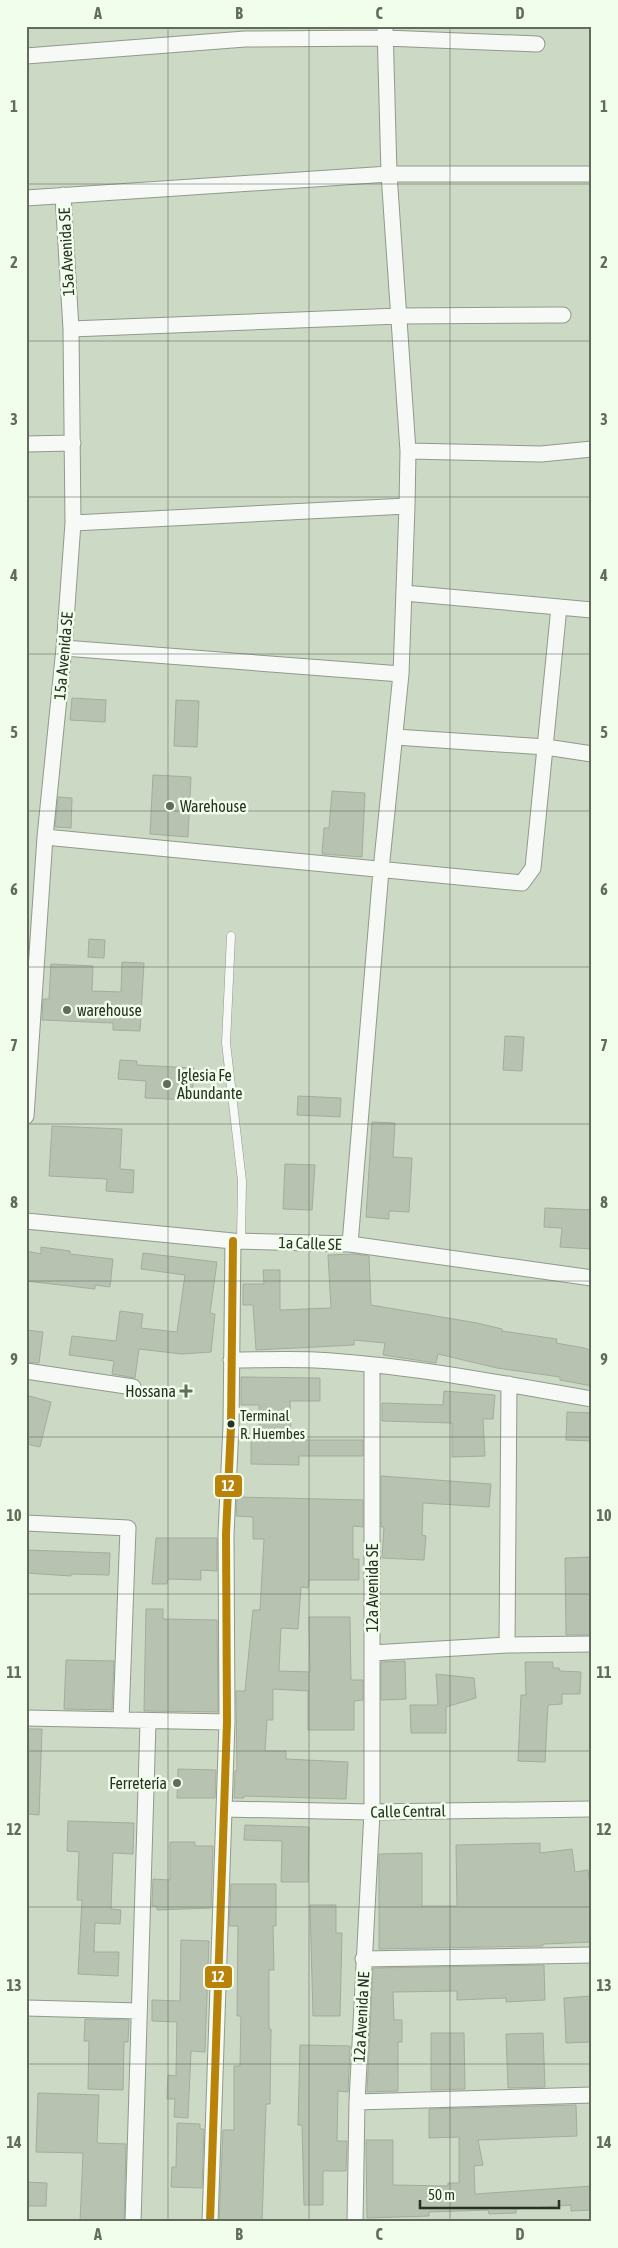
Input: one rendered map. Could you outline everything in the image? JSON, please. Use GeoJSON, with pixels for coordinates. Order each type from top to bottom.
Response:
{"type":"FeatureCollection","features":[{"type":"Feature","properties":{"kind":"street"},"geometry":{"type":"LineString","coordinates":[[26,56],[245,39],[385,32],[537,44]]}},
{"type":"Feature","properties":{"kind":"street"},"geometry":{"type":"LineString","coordinates":[[350,1244],[381,870],[401,674],[407,506],[408,451],[389,174],[385,32]]}},
{"type":"Feature","properties":{"kind":"street"},"geometry":{"type":"LineString","coordinates":[[26,198],[389,174],[592,174]]}},
{"type":"Feature","properties":{"kind":"street","name":"15a Avenida SE"},"geometry":{"type":"LineString","coordinates":[[26,1116],[45,837],[64,648],[73,523],[71,328],[63,195]]}},
{"type":"Feature","properties":{"kind":"street"},"geometry":{"type":"LineString","coordinates":[[71,328],[398,316],[563,315]]}},
{"type":"Feature","properties":{"kind":"street"},"geometry":{"type":"LineString","coordinates":[[26,444],[73,443]]}},
{"type":"Feature","properties":{"kind":"street"},"geometry":{"type":"LineString","coordinates":[[408,451],[541,454],[592,449]]}},
{"type":"Feature","properties":{"kind":"street"},"geometry":{"type":"LineString","coordinates":[[73,523],[407,506]]}},
{"type":"Feature","properties":{"kind":"street"},"geometry":{"type":"LineString","coordinates":[[404,593],[592,610]]}},
{"type":"Feature","properties":{"kind":"street"},"geometry":{"type":"LineString","coordinates":[[45,837],[522,883],[534,868],[559,608]]}},
{"type":"Feature","properties":{"kind":"street"},"geometry":{"type":"LineString","coordinates":[[64,648],[401,674]]}},
{"type":"Feature","properties":{"kind":"street"},"geometry":{"type":"LineString","coordinates":[[396,737],[546,747],[592,754]]}},
{"type":"Feature","properties":{"kind":"street","name":"1a Calle SE"},"geometry":{"type":"LineString","coordinates":[[26,1221],[237,1241],[350,1244],[592,1278]]}},
{"type":"Feature","properties":{"kind":"street"},"geometry":{"type":"LineString","coordinates":[[210,2222],[225,1810],[227,1722],[226,1534],[231,1360],[237,1241]]}},
{"type":"Feature","properties":{"kind":"street"},"geometry":{"type":"LineString","coordinates":[[231,1360],[315,1360],[372,1365],[509,1384],[592,1399]]}},
{"type":"Feature","properties":{"kind":"street","name":"12a Avenida SE"},"geometry":{"type":"LineString","coordinates":[[372,1365],[372,1812]]}},
{"type":"Feature","properties":{"kind":"street"},"geometry":{"type":"LineString","coordinates":[[26,1371],[134,1387]]}},
{"type":"Feature","properties":{"kind":"street"},"geometry":{"type":"LineString","coordinates":[[507,1645],[509,1384]]}},
{"type":"Feature","properties":{"kind":"street"},"geometry":{"type":"LineString","coordinates":[[26,1523],[128,1528],[121,1720]]}},
{"type":"Feature","properties":{"kind":"street"},"geometry":{"type":"LineString","coordinates":[[372,1654],[507,1645],[592,1644]]}},
{"type":"Feature","properties":{"kind":"street"},"geometry":{"type":"LineString","coordinates":[[26,1718],[148,1722],[227,1722]]}},
{"type":"Feature","properties":{"kind":"street"},"geometry":{"type":"LineString","coordinates":[[133,2222],[148,1722]]}},
{"type":"Feature","properties":{"kind":"street","name":"Calle Central"},"geometry":{"type":"LineString","coordinates":[[225,1810],[372,1812],[592,1809]]}},
{"type":"Feature","properties":{"kind":"street","name":"12a Avenida NE"},"geometry":{"type":"LineString","coordinates":[[355,2222],[357,2102],[372,1812]]}},
{"type":"Feature","properties":{"kind":"street"},"geometry":{"type":"LineString","coordinates":[[363,1959],[592,1955]]}},
{"type":"Feature","properties":{"kind":"street"},"geometry":{"type":"LineString","coordinates":[[26,2008],[139,2011]]}},
{"type":"Feature","properties":{"kind":"street"},"geometry":{"type":"LineString","coordinates":[[357,2102],[592,2095]]}},
{"type":"Feature","properties":{"kind":"lane"},"geometry":{"type":"LineString","coordinates":[[230,936],[226,1043],[242,1181],[237,1241]]}},
{"type":"Feature","properties":{"kind":"building"},"geometry":{"type":"Polygon","coordinates":[[[72,698],[106,700],[105,722],[70,720],[72,698]]]}},
{"type":"Feature","properties":{"kind":"building"},"geometry":{"type":"Polygon","coordinates":[[[176,700],[199,701],[197,747],[174,746],[176,700]]]}},
{"type":"Feature","properties":{"kind":"building","name":"Warehouse"},"geometry":{"type":"Polygon","coordinates":[[[153,775],[191,777],[188,837],[150,834],[153,775]]]}},
{"type":"Feature","properties":{"kind":"building"},"geometry":{"type":"Polygon","coordinates":[[[332,791],[365,793],[362,857],[322,854],[324,828],[329,828],[332,791]]]}},
{"type":"Feature","properties":{"kind":"building"},"geometry":{"type":"Polygon","coordinates":[[[58,797],[72,798],[71,828],[55,827],[58,797]]]}},
{"type":"Feature","properties":{"kind":"building"},"geometry":{"type":"Polygon","coordinates":[[[89,939],[105,940],[104,958],[88,957],[89,939]]]}},
{"type":"Feature","properties":{"kind":"building"},"geometry":{"type":"Polygon","coordinates":[[[122,962],[144,963],[140,1031],[113,1030],[113,1023],[42,1020],[43,999],[49,999],[51,964],[93,966],[92,991],[121,992],[122,962]]]}},
{"type":"Feature","properties":{"kind":"building"},"geometry":{"type":"Polygon","coordinates":[[[505,1036],[524,1037],[522,1071],[503,1070],[505,1036]]]}},
{"type":"Feature","properties":{"kind":"building"},"geometry":{"type":"Polygon","coordinates":[[[120,1060],[137,1061],[137,1065],[194,1068],[192,1100],[145,1098],[146,1081],[118,1079],[120,1060]]]}},
{"type":"Feature","properties":{"kind":"building"},"geometry":{"type":"Polygon","coordinates":[[[298,1096],[341,1098],[340,1117],[297,1115],[298,1096]]]}},
{"type":"Feature","properties":{"kind":"building"},"geometry":{"type":"Polygon","coordinates":[[[372,1122],[395,1123],[393,1157],[412,1158],[409,1212],[389,1211],[389,1219],[366,1217],[372,1122]]]}},
{"type":"Feature","properties":{"kind":"building"},"geometry":{"type":"Polygon","coordinates":[[[52,1126],[122,1129],[120,1169],[134,1170],[133,1193],[106,1191],[107,1179],[49,1176],[52,1126]]]}},
{"type":"Feature","properties":{"kind":"building"},"geometry":{"type":"Polygon","coordinates":[[[285,1164],[315,1165],[312,1210],[283,1209],[285,1164]]]}},
{"type":"Feature","properties":{"kind":"building"},"geometry":{"type":"Polygon","coordinates":[[[545,1208],[592,1210],[592,1249],[560,1247],[562,1228],[544,1227],[545,1208]]]}},
{"type":"Feature","properties":{"kind":"building"},"geometry":{"type":"Polygon","coordinates":[[[41,1247],[70,1251],[70,1254],[113,1259],[110,1287],[95,1285],[95,1289],[26,1281],[26,1251],[41,1254],[41,1247]]]}},
{"type":"Feature","properties":{"kind":"building"},"geometry":{"type":"Polygon","coordinates":[[[143,1253],[217,1262],[210,1313],[215,1314],[211,1352],[182,1354],[139,1349],[135,1378],[112,1374],[114,1361],[69,1355],[72,1336],[116,1341],[120,1311],[143,1314],[141,1328],[177,1332],[185,1275],[141,1269],[143,1253]]]}},
{"type":"Feature","properties":{"kind":"building"},"geometry":{"type":"Polygon","coordinates":[[[355,1254],[369,1256],[371,1305],[477,1323],[502,1329],[502,1331],[557,1339],[556,1343],[584,1348],[592,1351],[592,1386],[560,1380],[560,1377],[497,1368],[438,1354],[436,1363],[383,1355],[385,1343],[354,1340],[354,1345],[256,1350],[253,1305],[243,1305],[243,1284],[264,1284],[263,1270],[280,1270],[280,1310],[331,1308],[328,1255],[355,1254]]]}},
{"type":"Feature","properties":{"kind":"building"},"geometry":{"type":"Polygon","coordinates":[[[26,1330],[43,1332],[39,1363],[26,1362],[26,1330]]]}},
{"type":"Feature","properties":{"kind":"building"},"geometry":{"type":"Polygon","coordinates":[[[241,1377],[320,1378],[320,1401],[290,1401],[291,1440],[363,1440],[363,1456],[299,1456],[299,1465],[251,1464],[251,1440],[259,1440],[259,1405],[241,1405],[241,1377]]]}},
{"type":"Feature","properties":{"kind":"building"},"geometry":{"type":"Polygon","coordinates":[[[444,1391],[495,1395],[493,1419],[483,1419],[485,1456],[452,1457],[452,1423],[382,1421],[382,1403],[443,1405],[444,1391]]]}},
{"type":"Feature","properties":{"kind":"building"},"geometry":{"type":"Polygon","coordinates":[[[26,1395],[51,1402],[40,1447],[26,1444],[26,1395]]]}},
{"type":"Feature","properties":{"kind":"building"},"geometry":{"type":"Polygon","coordinates":[[[567,1412],[592,1413],[592,1441],[566,1440],[567,1412]]]}},
{"type":"Feature","properties":{"kind":"building"},"geometry":{"type":"Polygon","coordinates":[[[381,1476],[491,1484],[489,1507],[423,1503],[422,1535],[426,1536],[424,1560],[382,1558],[384,1527],[381,1527],[381,1476]]]}},
{"type":"Feature","properties":{"kind":"building"},"geometry":{"type":"Polygon","coordinates":[[[237,1497],[363,1500],[363,1527],[353,1526],[353,1559],[359,1559],[359,1580],[309,1580],[308,1588],[301,1587],[298,1629],[281,1628],[279,1671],[310,1672],[309,1617],[350,1617],[351,1680],[363,1680],[363,1700],[354,1701],[354,1730],[308,1730],[308,1691],[273,1689],[273,1720],[267,1720],[265,1751],[286,1751],[286,1759],[348,1762],[346,1799],[244,1796],[244,1798],[234,1798],[235,1771],[237,1771],[236,1691],[245,1691],[253,1610],[260,1610],[264,1539],[253,1539],[253,1517],[236,1516],[237,1497]]]}},
{"type":"Feature","properties":{"kind":"building"},"geometry":{"type":"Polygon","coordinates":[[[156,1538],[217,1538],[217,1571],[201,1570],[201,1580],[168,1579],[167,1584],[152,1584],[156,1538]]]}},
{"type":"Feature","properties":{"kind":"building"},"geometry":{"type":"Polygon","coordinates":[[[26,1550],[110,1553],[109,1575],[71,1574],[71,1576],[26,1573],[26,1550]]]}},
{"type":"Feature","properties":{"kind":"building"},"geometry":{"type":"Polygon","coordinates":[[[592,1557],[592,1635],[566,1635],[565,1558],[592,1557]]]}},
{"type":"Feature","properties":{"kind":"building"},"geometry":{"type":"Polygon","coordinates":[[[146,1609],[163,1609],[163,1619],[217,1620],[218,1712],[144,1711],[146,1609]]]}},
{"type":"Feature","properties":{"kind":"building"},"geometry":{"type":"Polygon","coordinates":[[[66,1660],[114,1661],[112,1710],[64,1709],[66,1660]]]}},
{"type":"Feature","properties":{"kind":"building"},"geometry":{"type":"Polygon","coordinates":[[[405,1661],[406,1699],[381,1700],[381,1662],[405,1661]]]}},
{"type":"Feature","properties":{"kind":"building"},"geometry":{"type":"Polygon","coordinates":[[[525,1662],[553,1662],[553,1668],[559,1668],[560,1671],[581,1672],[580,1694],[562,1694],[562,1704],[548,1705],[545,1762],[518,1761],[521,1695],[526,1695],[525,1662]]]}},
{"type":"Feature","properties":{"kind":"building"},"geometry":{"type":"Polygon","coordinates":[[[436,1674],[474,1678],[476,1698],[446,1707],[446,1733],[411,1733],[410,1705],[438,1705],[436,1674]]]}},
{"type":"Feature","properties":{"kind":"building"},"geometry":{"type":"Polygon","coordinates":[[[26,1729],[42,1729],[39,1815],[26,1814],[26,1729]]]}},
{"type":"Feature","properties":{"kind":"building"},"geometry":{"type":"Polygon","coordinates":[[[178,1769],[216,1770],[215,1798],[177,1798],[178,1769]]]}},
{"type":"Feature","properties":{"kind":"building"},"geometry":{"type":"Polygon","coordinates":[[[68,1821],[134,1823],[133,1854],[113,1853],[111,1909],[121,1910],[120,1924],[95,1923],[94,1952],[119,1952],[118,1976],[78,1974],[82,1900],[77,1900],[79,1852],[67,1851],[68,1821]]]}},
{"type":"Feature","properties":{"kind":"building"},"geometry":{"type":"Polygon","coordinates":[[[245,1825],[309,1827],[308,1882],[281,1882],[282,1841],[244,1840],[245,1825]]]}},
{"type":"Feature","properties":{"kind":"building"},"geometry":{"type":"Polygon","coordinates":[[[170,1842],[195,1842],[195,1846],[213,1846],[211,1908],[157,1910],[157,1906],[152,1906],[153,1879],[170,1880],[170,1842]]]}},
{"type":"Feature","properties":{"kind":"building"},"geometry":{"type":"Polygon","coordinates":[[[540,1843],[540,1853],[572,1849],[575,1872],[588,1870],[592,1896],[592,1942],[543,1944],[543,1946],[379,1949],[379,1854],[422,1853],[422,1906],[457,1906],[456,1845],[540,1843]]]}},
{"type":"Feature","properties":{"kind":"building"},"geometry":{"type":"Polygon","coordinates":[[[231,1884],[276,1884],[276,1926],[273,1926],[274,1970],[269,1970],[269,2029],[271,2029],[270,2104],[266,2104],[262,2222],[219,2222],[223,2130],[234,2130],[234,2066],[240,2066],[241,2016],[237,2016],[238,1926],[229,1926],[231,1884]]]}},
{"type":"Feature","properties":{"kind":"building"},"geometry":{"type":"Polygon","coordinates":[[[310,1905],[336,1905],[336,1933],[342,1933],[340,2016],[313,2016],[310,1905]]]}},
{"type":"Feature","properties":{"kind":"building"},"geometry":{"type":"Polygon","coordinates":[[[181,1940],[209,1941],[205,2052],[191,2051],[188,2118],[174,2117],[175,2099],[167,2099],[168,2075],[176,2076],[177,2022],[152,2021],[152,2000],[180,2001],[181,1940]]]}},
{"type":"Feature","properties":{"kind":"building"},"geometry":{"type":"Polygon","coordinates":[[[544,1965],[545,2000],[506,2002],[506,1998],[457,2000],[457,1991],[393,1992],[394,2020],[402,2020],[402,2042],[398,2042],[398,2091],[367,2092],[373,1968],[544,1965]]]}},
{"type":"Feature","properties":{"kind":"building"},"geometry":{"type":"Polygon","coordinates":[[[592,1996],[592,2042],[566,2043],[564,1998],[592,1996]]]}},
{"type":"Feature","properties":{"kind":"building"},"geometry":{"type":"Polygon","coordinates":[[[85,2019],[129,2020],[128,2042],[124,2042],[123,2090],[88,2089],[89,2041],[84,2041],[85,2019]]]}},
{"type":"Feature","properties":{"kind":"building"},"geometry":{"type":"Polygon","coordinates":[[[431,2033],[464,2033],[465,2089],[431,2090],[431,2033]]]}},
{"type":"Feature","properties":{"kind":"building"},"geometry":{"type":"Polygon","coordinates":[[[543,2033],[545,2087],[508,2088],[506,2034],[543,2033]]]}},
{"type":"Feature","properties":{"kind":"building"},"geometry":{"type":"Polygon","coordinates":[[[300,2045],[350,2046],[348,2092],[338,2091],[337,2141],[347,2141],[346,2171],[323,2171],[323,2205],[304,2205],[302,2125],[298,2125],[300,2045]]]}},
{"type":"Feature","properties":{"kind":"building"},"geometry":{"type":"Polygon","coordinates":[[[38,2093],[99,2095],[97,2143],[126,2144],[124,2222],[80,2222],[83,2153],[36,2152],[38,2093]]]}},
{"type":"Feature","properties":{"kind":"building"},"geometry":{"type":"Polygon","coordinates":[[[576,2105],[577,2136],[478,2140],[483,2165],[474,2166],[475,2194],[592,2186],[592,2210],[571,2211],[571,2205],[516,2209],[516,2213],[489,2214],[488,2210],[429,2212],[429,2216],[367,2218],[366,2140],[393,2140],[393,2185],[448,2186],[448,2183],[459,2183],[459,2137],[429,2138],[429,2109],[576,2105]]]}},
{"type":"Feature","properties":{"kind":"building"},"geometry":{"type":"Polygon","coordinates":[[[177,2123],[200,2124],[200,2129],[204,2129],[202,2188],[171,2187],[172,2167],[176,2167],[177,2123]]]}},
{"type":"Feature","properties":{"kind":"building"},"geometry":{"type":"Polygon","coordinates":[[[26,2182],[47,2183],[46,2206],[26,2206],[26,2182]]]}},
{"type":"Feature","properties":{"kind":"transit line","name":"12"},"geometry":{"type":"LineString","coordinates":[[210,2222],[227,1722],[226,1534],[231,1426],[233,1241]]}},
{"type":"Feature","properties":{"kind":"place","name":"Warehouse"},"geometry":{"type":"Point","coordinates":[170,806]}},
{"type":"Feature","properties":{"kind":"place","name":"warehouse"},"geometry":{"type":"Point","coordinates":[67,1010]}},
{"type":"Feature","properties":{"kind":"place","name":"Iglesia Fe Abundante"},"geometry":{"type":"Point","coordinates":[167,1084]}},
{"type":"Feature","properties":{"kind":"place","name":"Hossana"},"geometry":{"type":"Point","coordinates":[186,1391]}},
{"type":"Feature","properties":{"kind":"place","name":"Terminal R. Huembes"},"geometry":{"type":"Point","coordinates":[231,1424]}},
{"type":"Feature","properties":{"kind":"place","name":"Ferretería"},"geometry":{"type":"Point","coordinates":[177,1783]}}]}
